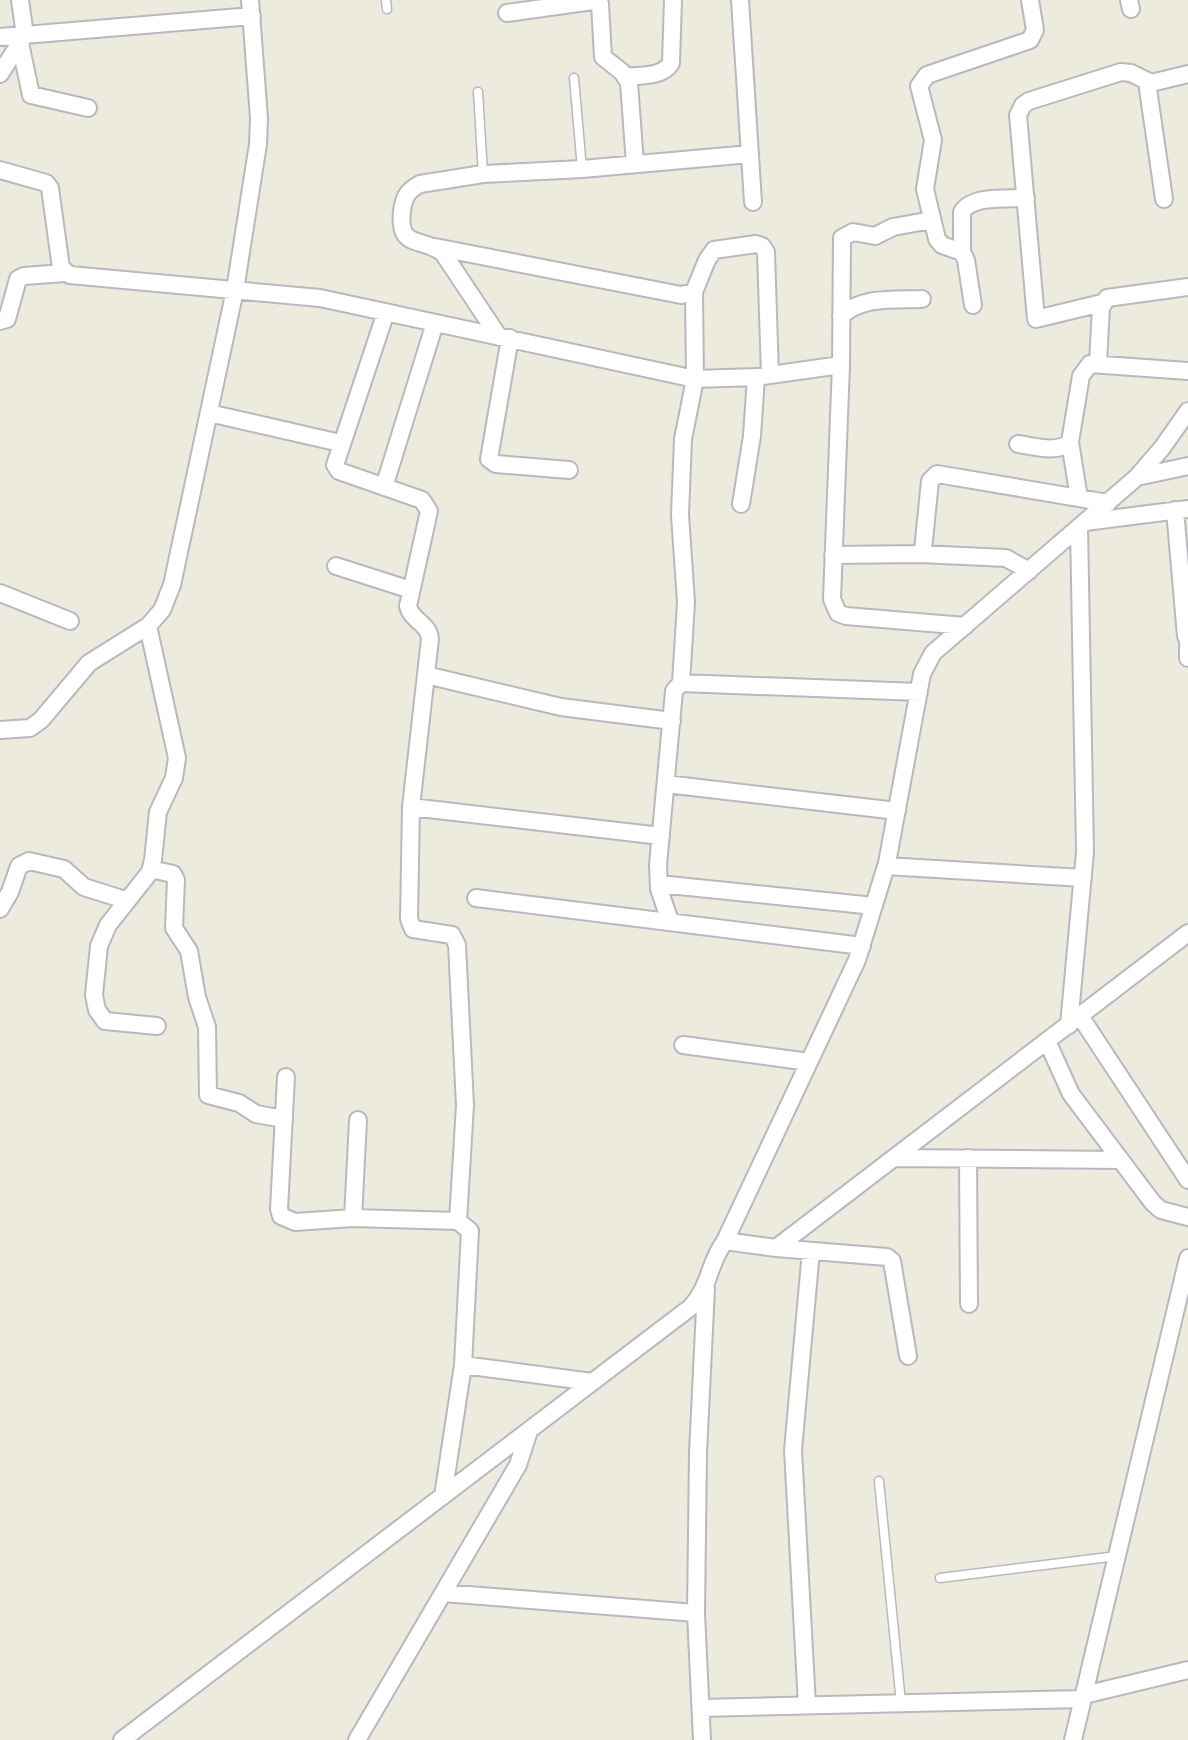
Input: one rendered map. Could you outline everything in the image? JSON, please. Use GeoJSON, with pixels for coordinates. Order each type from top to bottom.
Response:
{"type":"FeatureCollection","features":[{"type":"Feature","properties":{"kind":"street"},"geometry":{"type":"LineString","coordinates":[[20,0],[31,95],[88,108]]}},
{"type":"Feature","properties":{"kind":"street"},"geometry":{"type":"LineString","coordinates":[[627,77],[661,73],[671,63],[673,0]]}},
{"type":"Feature","properties":{"kind":"street"},"geometry":{"type":"LineString","coordinates":[[740,0],[753,202]]}},
{"type":"Feature","properties":{"kind":"street"},"geometry":{"type":"LineString","coordinates":[[962,252],[942,245],[937,239],[932,220],[925,189],[933,140],[921,94],[922,80],[927,75],[1030,40],[1035,30],[1030,0]]}},
{"type":"Feature","properties":{"kind":"street"},"geometry":{"type":"LineString","coordinates":[[507,13],[597,2],[602,9],[603,57],[627,77],[635,164]]}},
{"type":"Feature","properties":{"kind":"street"},"geometry":{"type":"LineString","coordinates":[[0,37],[23,39],[251,8],[259,127],[235,290],[172,585],[162,610],[148,626],[89,663],[41,720],[30,728],[0,730]]}},
{"type":"Feature","properties":{"kind":"street"},"geometry":{"type":"LineString","coordinates":[[0,74],[23,39]]}},
{"type":"Feature","properties":{"kind":"street"},"geometry":{"type":"LineString","coordinates":[[1188,74],[1155,83],[1121,72],[1023,105],[1018,115],[1036,319],[1102,303],[1113,296],[1188,287]]}},
{"type":"Feature","properties":{"kind":"street"},"geometry":{"type":"LineString","coordinates":[[1147,82],[1164,199]]}},
{"type":"Feature","properties":{"kind":"street"},"geometry":{"type":"LineString","coordinates":[[694,292],[681,295],[435,247],[410,240],[403,235],[400,226],[404,199],[410,189],[420,184],[483,174],[582,169],[750,154]]}},
{"type":"Feature","properties":{"kind":"street"},"geometry":{"type":"LineString","coordinates":[[0,170],[46,183],[50,189],[61,268],[64,273]]}},
{"type":"Feature","properties":{"kind":"street"},"geometry":{"type":"LineString","coordinates":[[973,305],[966,260],[962,252],[964,207],[980,201],[1026,198]]}},
{"type":"Feature","properties":{"kind":"street"},"geometry":{"type":"LineString","coordinates":[[932,220],[894,227],[875,236],[853,232],[841,240],[841,365],[832,598],[838,613],[846,616],[965,626]]}},
{"type":"Feature","properties":{"kind":"street"},"geometry":{"type":"LineString","coordinates":[[670,921],[659,884],[674,691],[681,683],[687,595],[680,515],[683,440],[695,379],[694,292],[706,260],[714,250],[756,244],[762,246],[766,252],[763,376],[741,504]]}},
{"type":"Feature","properties":{"kind":"street"},"geometry":{"type":"LineString","coordinates":[[435,247],[443,253],[504,338],[489,459],[496,464],[569,470]]}},
{"type":"Feature","properties":{"kind":"street"},"geometry":{"type":"LineString","coordinates":[[0,321],[7,320],[18,279],[24,276],[64,273],[305,296],[695,379],[763,376],[841,365]]}},
{"type":"Feature","properties":{"kind":"street"},"geometry":{"type":"LineString","coordinates":[[841,316],[850,307],[874,301],[922,299]]}},
{"type":"Feature","properties":{"kind":"street"},"geometry":{"type":"LineString","coordinates":[[1098,362],[1102,303]]}},
{"type":"Feature","properties":{"kind":"street"},"geometry":{"type":"LineString","coordinates":[[386,312],[334,460],[336,468],[422,500],[428,506],[409,611],[430,633],[411,807],[410,925],[420,931],[452,935],[457,945],[465,1106],[458,1221]]}},
{"type":"Feature","properties":{"kind":"street"},"geometry":{"type":"LineString","coordinates":[[384,487],[435,323]]}},
{"type":"Feature","properties":{"kind":"street"},"geometry":{"type":"LineString","coordinates":[[1078,498],[1070,442],[1084,368],[1098,362],[1188,371]]}},
{"type":"Feature","properties":{"kind":"street"},"geometry":{"type":"LineString","coordinates":[[702,1740],[696,1613],[698,1453],[706,1288],[716,1254],[725,1241],[861,946],[886,866],[922,675],[933,653],[1137,477],[1162,448],[1188,411]]}},
{"type":"Feature","properties":{"kind":"street"},"geometry":{"type":"LineString","coordinates":[[209,413],[340,443]]}},
{"type":"Feature","properties":{"kind":"street"},"geometry":{"type":"LineString","coordinates":[[1018,444],[1054,448],[1066,447],[1070,442]]}},
{"type":"Feature","properties":{"kind":"street"},"geometry":{"type":"LineString","coordinates":[[1137,477],[1188,466]]}},
{"type":"Feature","properties":{"kind":"street"},"geometry":{"type":"LineString","coordinates":[[920,554],[923,550],[930,481],[937,474],[1108,502]]}},
{"type":"Feature","properties":{"kind":"street"},"geometry":{"type":"LineString","coordinates":[[1082,525],[1182,509],[1188,658]]}},
{"type":"Feature","properties":{"kind":"street"},"geometry":{"type":"LineString","coordinates":[[1082,525],[1083,878],[1075,1020],[1188,1180]]}},
{"type":"Feature","properties":{"kind":"street"},"geometry":{"type":"LineString","coordinates":[[833,555],[920,554],[1006,558],[1029,571]]}},
{"type":"Feature","properties":{"kind":"street"},"geometry":{"type":"LineString","coordinates":[[336,566],[411,590]]}},
{"type":"Feature","properties":{"kind":"street"},"geometry":{"type":"LineString","coordinates":[[0,593],[70,621]]}},
{"type":"Feature","properties":{"kind":"street"},"geometry":{"type":"LineString","coordinates":[[148,626],[177,758],[174,778],[158,812],[151,869],[108,925],[99,946],[94,995],[97,1010],[105,1021],[157,1026]]}},
{"type":"Feature","properties":{"kind":"street"},"geometry":{"type":"LineString","coordinates":[[426,675],[561,707],[672,721]]}},
{"type":"Feature","properties":{"kind":"street"},"geometry":{"type":"LineString","coordinates":[[681,683],[918,692]]}},
{"type":"Feature","properties":{"kind":"street"},"geometry":{"type":"LineString","coordinates":[[666,784],[897,811]]}},
{"type":"Feature","properties":{"kind":"street"},"geometry":{"type":"LineString","coordinates":[[411,807],[661,836]]}},
{"type":"Feature","properties":{"kind":"street"},"geometry":{"type":"LineString","coordinates":[[0,909],[10,892],[19,866],[29,861],[64,869],[84,887],[125,900]]}},
{"type":"Feature","properties":{"kind":"street"},"geometry":{"type":"LineString","coordinates":[[886,866],[1083,878]]}},
{"type":"Feature","properties":{"kind":"street"},"geometry":{"type":"LineString","coordinates":[[151,869],[173,874],[176,880],[174,928],[189,951],[197,997],[207,1027],[208,1095],[239,1103],[256,1114],[284,1119]]}},
{"type":"Feature","properties":{"kind":"street"},"geometry":{"type":"LineString","coordinates":[[659,884],[874,906]]}},
{"type":"Feature","properties":{"kind":"street"},"geometry":{"type":"LineString","coordinates":[[477,898],[861,946]]}},
{"type":"Feature","properties":{"kind":"street"},"geometry":{"type":"LineString","coordinates":[[776,1248],[1188,933]]}},
{"type":"Feature","properties":{"kind":"street"},"geometry":{"type":"LineString","coordinates":[[1047,1041],[1071,1094],[1153,1203],[1161,1210],[1188,1217]]}},
{"type":"Feature","properties":{"kind":"street"},"geometry":{"type":"LineString","coordinates":[[683,1045],[809,1062]]}},
{"type":"Feature","properties":{"kind":"street"},"geometry":{"type":"LineString","coordinates":[[286,1077],[279,1209],[281,1216],[295,1222],[353,1218],[458,1221],[465,1225],[471,1238],[463,1365],[443,1496]]}},
{"type":"Feature","properties":{"kind":"street"},"geometry":{"type":"LineString","coordinates":[[353,1218],[358,1120]]}},
{"type":"Feature","properties":{"kind":"street"},"geometry":{"type":"LineString","coordinates":[[895,1158],[1120,1160]]}},
{"type":"Feature","properties":{"kind":"street"},"geometry":{"type":"LineString","coordinates":[[968,1158],[969,1304]]}},
{"type":"Feature","properties":{"kind":"street"},"geometry":{"type":"LineString","coordinates":[[725,1241],[776,1248],[887,1257],[892,1261],[908,1356]]}},
{"type":"Feature","properties":{"kind":"street"},"geometry":{"type":"LineString","coordinates":[[807,1705],[793,1450],[811,1251]]}},
{"type":"Feature","properties":{"kind":"street"},"geometry":{"type":"LineString","coordinates":[[1073,1740],[1188,1258]]}},
{"type":"Feature","properties":{"kind":"street"},"geometry":{"type":"LineString","coordinates":[[122,1740],[691,1307],[706,1288]]}},
{"type":"Feature","properties":{"kind":"street"},"geometry":{"type":"LineString","coordinates":[[463,1365],[592,1382]]}},
{"type":"Feature","properties":{"kind":"street"},"geometry":{"type":"LineString","coordinates":[[357,1740],[518,1465],[529,1431]]}},
{"type":"Feature","properties":{"kind":"street"},"geometry":{"type":"LineString","coordinates":[[443,1593],[696,1613]]}},
{"type":"Feature","properties":{"kind":"street"},"geometry":{"type":"LineString","coordinates":[[701,1708],[1083,1697],[1188,1670]]}},
{"type":"Feature","properties":{"kind":"lane"},"geometry":{"type":"LineString","coordinates":[[574,78],[582,169]]}},
{"type":"Feature","properties":{"kind":"lane"},"geometry":{"type":"LineString","coordinates":[[478,92],[483,174]]}},
{"type":"Feature","properties":{"kind":"lane"},"geometry":{"type":"LineString","coordinates":[[879,1481],[901,1703]]}},
{"type":"Feature","properties":{"kind":"lane"},"geometry":{"type":"LineString","coordinates":[[940,1578],[1117,1556]]}}]}
